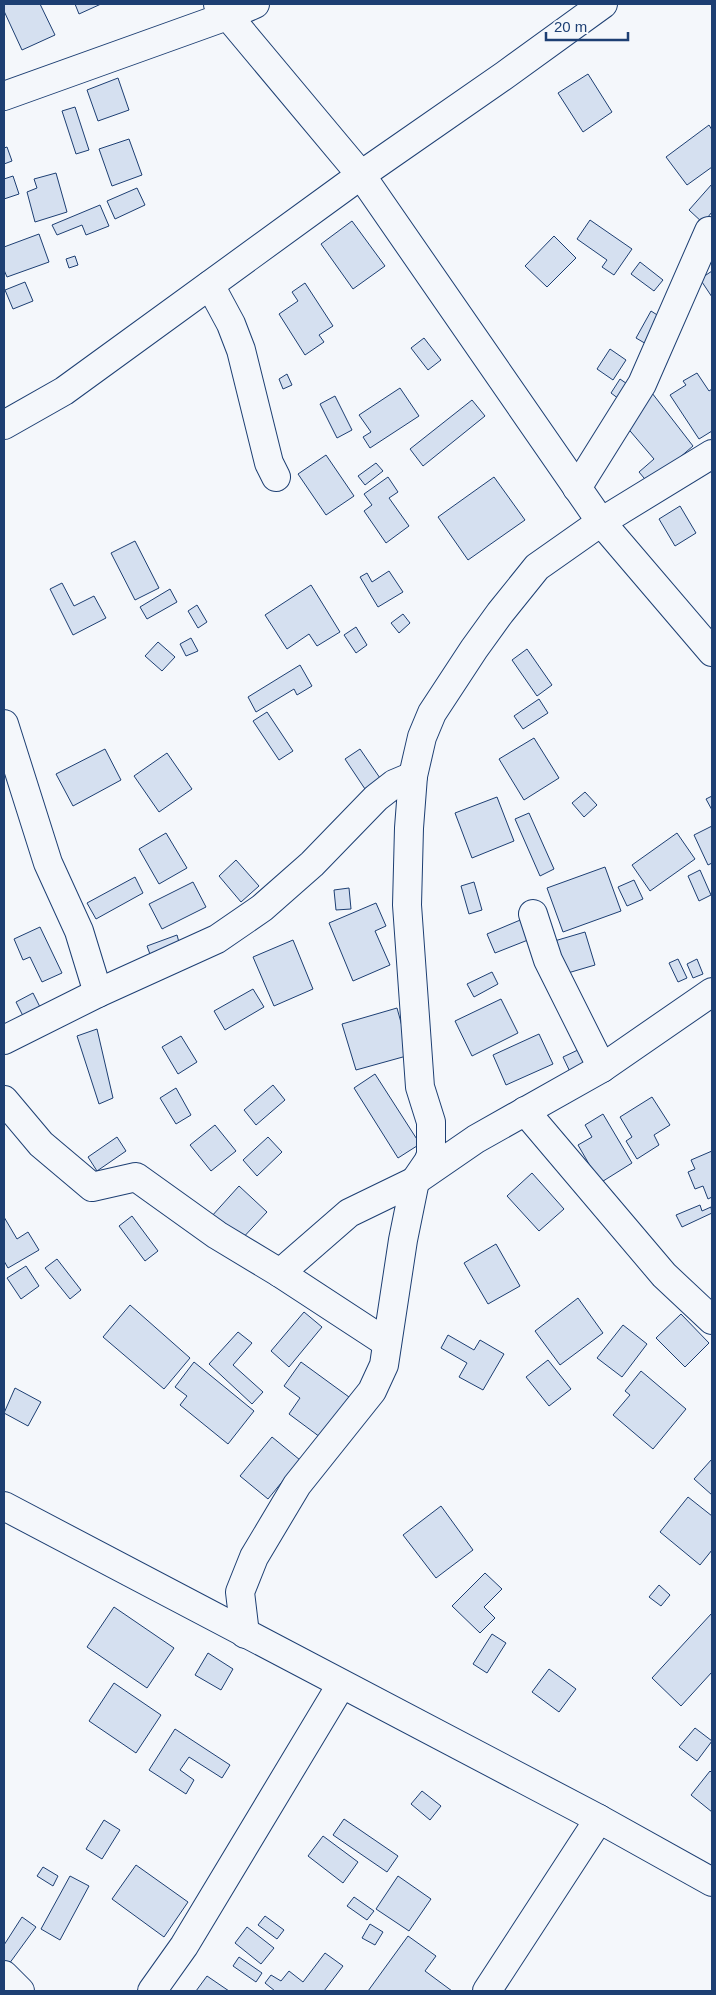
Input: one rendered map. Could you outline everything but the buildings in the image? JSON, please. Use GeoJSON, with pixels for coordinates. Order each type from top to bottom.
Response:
{"type":"FeatureCollection","features":[{"type":"Feature","properties":{"kind":"street"},"geometry":{"type":"LineString","coordinates":[[4,96],[223,10],[255,4]]}},
{"type":"Feature","properties":{"kind":"street"},"geometry":{"type":"LineString","coordinates":[[580,4],[590,12],[602,4]]}},
{"type":"Feature","properties":{"kind":"street"},"geometry":{"type":"LineString","coordinates":[[4,425],[64,391],[361,175],[505,75],[602,4]]}},
{"type":"Feature","properties":{"kind":"street"},"geometry":{"type":"LineString","coordinates":[[223,10],[361,175],[601,522],[712,652]]}},
{"type":"Feature","properties":{"kind":"street"},"geometry":{"type":"LineString","coordinates":[[577,488],[642,384],[709,231]]}},
{"type":"Feature","properties":{"kind":"street"},"geometry":{"type":"LineString","coordinates":[[210,285],[231,324],[241,350],[267,455],[276,477]]}},
{"type":"Feature","properties":{"kind":"street"},"geometry":{"type":"LineString","coordinates":[[245,1634],[240,1592],[254,1557],[297,1485],[372,1391],[384,1365],[415,1181],[431,1155],[431,1122],[420,1086],[407,905],[409,828],[413,776],[422,737],[432,713],[500,612],[537,567],[601,522],[712,454]]}},
{"type":"Feature","properties":{"kind":"street"},"geometry":{"type":"LineString","coordinates":[[4,724],[48,863],[78,931],[98,993]]}},
{"type":"Feature","properties":{"kind":"street"},"geometry":{"type":"LineString","coordinates":[[4,1040],[98,993],[225,934],[262,908],[312,864],[376,798],[394,784],[413,776]]}},
{"type":"Feature","properties":{"kind":"street"},"geometry":{"type":"LineString","coordinates":[[533,914],[548,960],[602,1068]]}},
{"type":"Feature","properties":{"kind":"street"},"geometry":{"type":"LineString","coordinates":[[280,1273],[350,1213],[415,1181],[476,1139],[602,1068],[712,992]]}},
{"type":"Feature","properties":{"kind":"street"},"geometry":{"type":"LineString","coordinates":[[4,1100],[41,1144],[92,1187],[136,1177],[217,1235],[280,1273],[387,1343]]}},
{"type":"Feature","properties":{"kind":"street"},"geometry":{"type":"LineString","coordinates":[[525,1111],[664,1275],[712,1320]]}},
{"type":"Feature","properties":{"kind":"street"},"geometry":{"type":"LineString","coordinates":[[431,1122],[450,1134],[476,1139]]}},
{"type":"Feature","properties":{"kind":"street"},"geometry":{"type":"LineString","coordinates":[[4,1506],[341,1685],[598,1818],[712,1882]]}},
{"type":"Feature","properties":{"kind":"street"},"geometry":{"type":"LineString","coordinates":[[209,1615],[240,1592]]}},
{"type":"Feature","properties":{"kind":"street"},"geometry":{"type":"LineString","coordinates":[[152,1991],[184,1946],[341,1685]]}},
{"type":"Feature","properties":{"kind":"street"},"geometry":{"type":"LineString","coordinates":[[486,1991],[598,1818]]}},
{"type":"Feature","properties":{"kind":"street"},"geometry":{"type":"LineString","coordinates":[[4,1975],[20,1991]]}}]}
